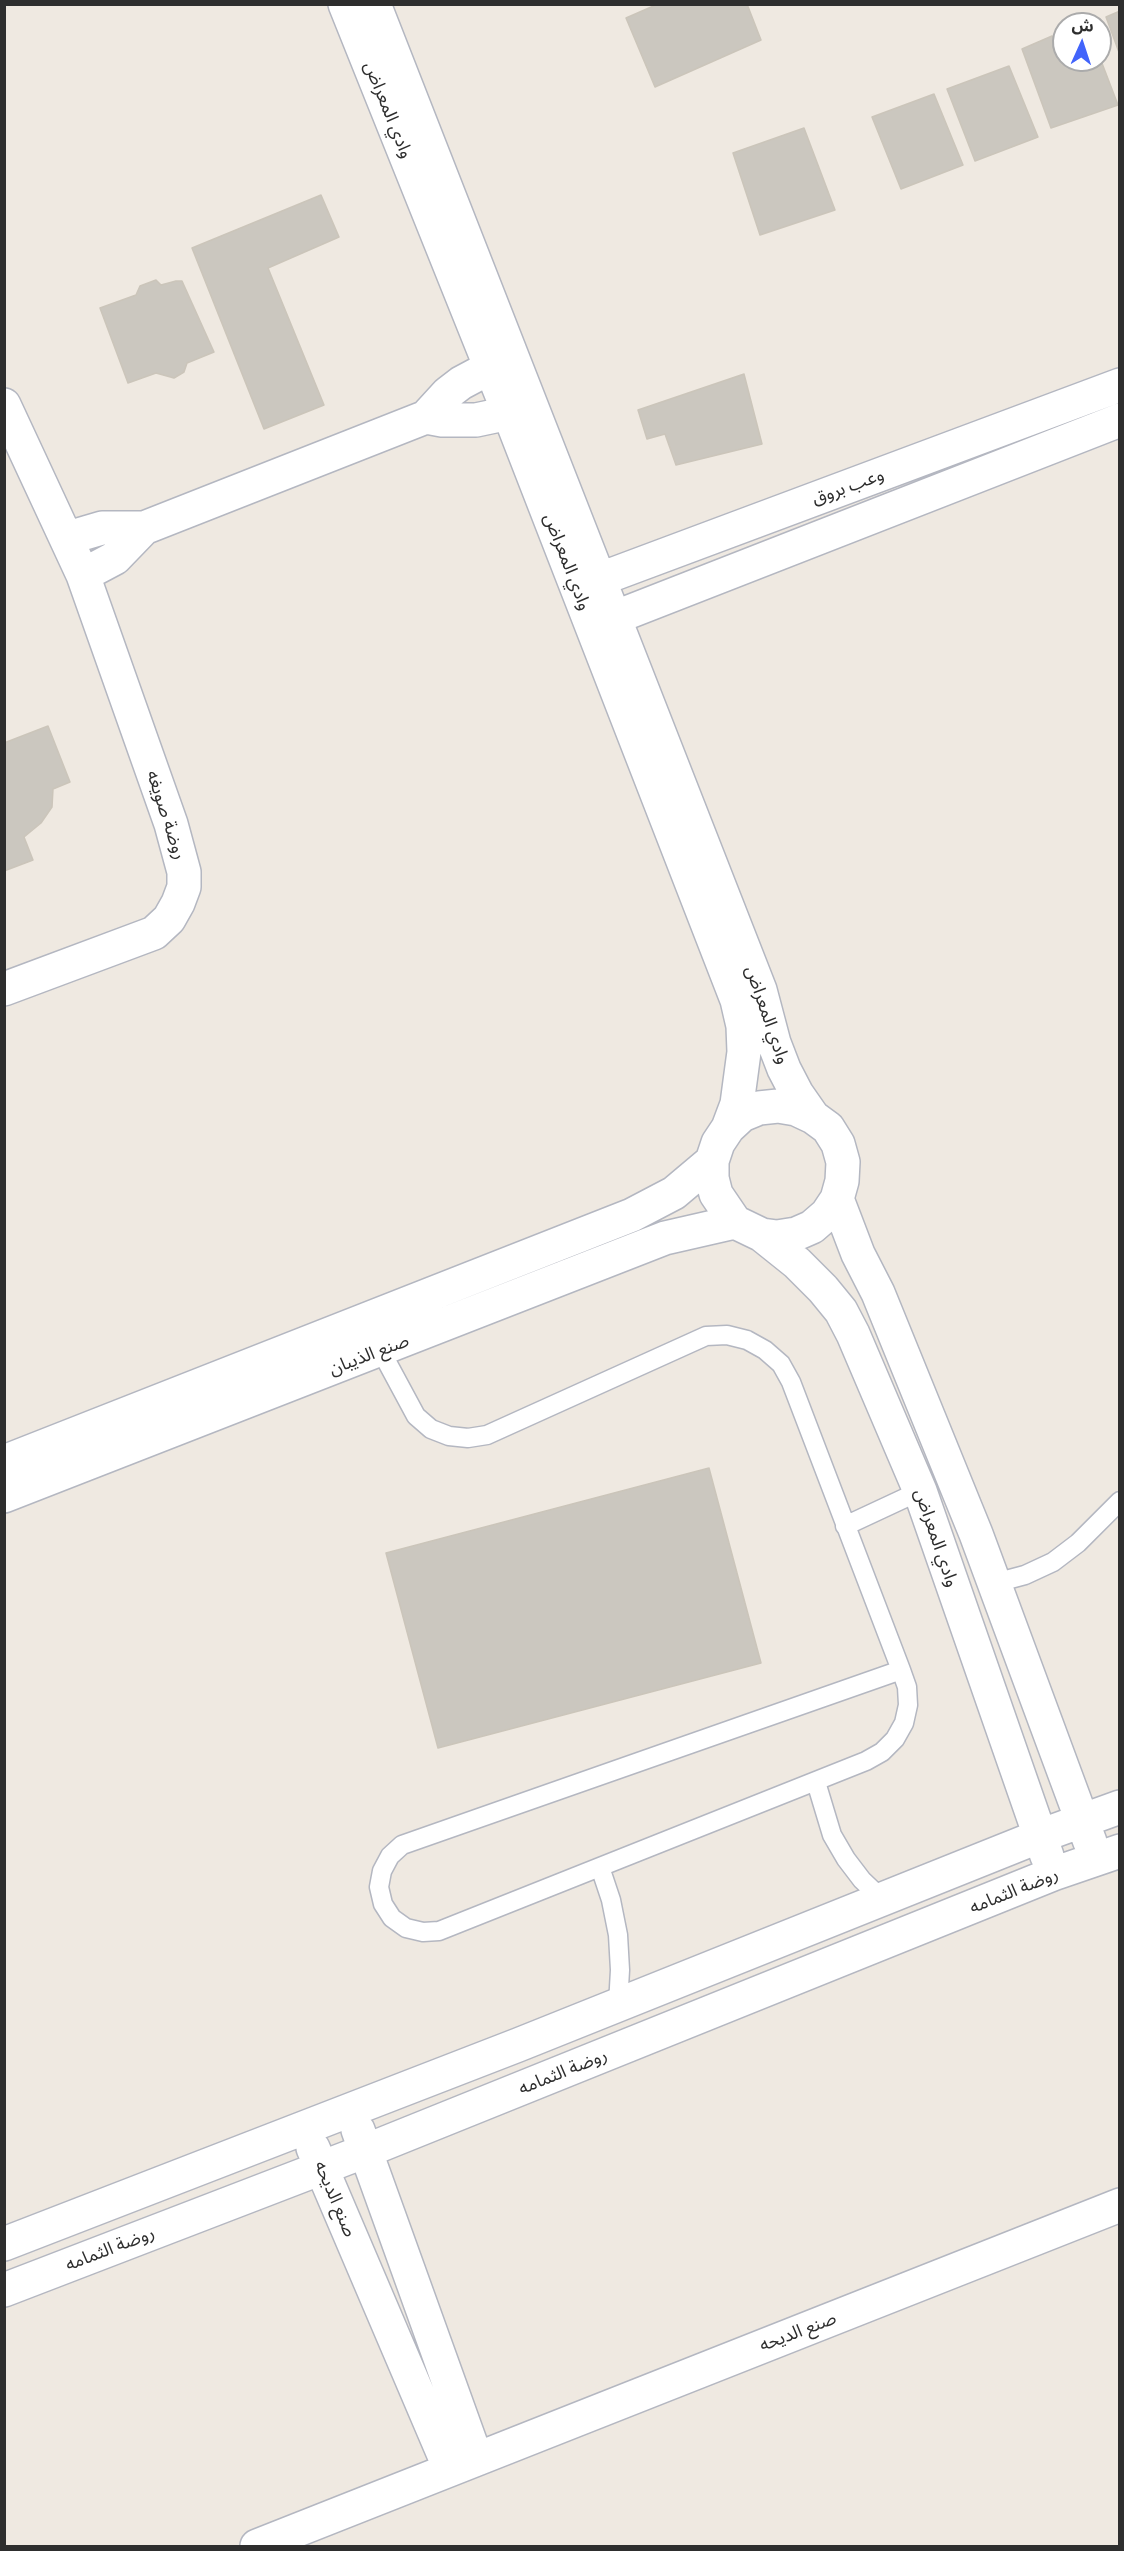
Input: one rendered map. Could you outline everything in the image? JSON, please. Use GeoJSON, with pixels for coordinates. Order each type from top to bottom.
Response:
{"type":"FeatureCollection","features":[{"type":"Feature","properties":{"kind":"street","name":"وادي المعراض"},"geometry":{"type":"LineString","coordinates":[[345,4],[503,363]]}},
{"type":"Feature","properties":{"kind":"street","name":"وادي المعراض"},"geometry":{"type":"LineString","coordinates":[[374,4],[503,363],[602,622],[737,1000],[743,1026],[744,1052],[740,1086],[728,1128]]}},
{"type":"Feature","properties":{"kind":"street"},"geometry":{"type":"LineString","coordinates":[[68,538],[102,528],[144,528],[426,417],[448,393],[461,383],[503,363]]}},
{"type":"Feature","properties":{"kind":"street","name":"وعب بروق"},"geometry":{"type":"LineString","coordinates":[[588,584],[1119,385]]}},
{"type":"Feature","properties":{"kind":"street","name":"روضة صويغه"},"geometry":{"type":"LineString","coordinates":[[4,405],[68,538],[83,575],[177,842],[184,872],[184,887],[169,919],[154,933],[4,989]]}},
{"type":"Feature","properties":{"kind":"street"},"geometry":{"type":"LineString","coordinates":[[426,417],[442,420],[476,420],[520,408]]}},
{"type":"Feature","properties":{"kind":"street","name":"وعب بروق"},"geometry":{"type":"LineString","coordinates":[[602,622],[1119,420]]}},
{"type":"Feature","properties":{"kind":"street"},"geometry":{"type":"LineString","coordinates":[[83,575],[115,558],[144,528]]}},
{"type":"Feature","properties":{"kind":"street","name":"وادي المعراض"},"geometry":{"type":"LineString","coordinates":[[602,622],[760,990],[774,1043],[784,1069],[797,1094],[813,1117]]}},
{"type":"Feature","properties":{"kind":"street","name":"وادي المعراض"},"geometry":{"type":"LineString","coordinates":[[748,1228],[777,1237],[796,1234],[812,1227],[827,1214],[837,1199],[842,1181],[843,1162],[838,1144],[828,1128],[813,1117],[796,1109],[778,1106],[759,1108],[742,1116],[728,1128],[718,1143],[712,1161],[712,1178],[716,1194],[724,1209],[748,1228],[797,1263],[841,1311],[920,1491],[1053,1874]]}},
{"type":"Feature","properties":{"kind":"street","name":"صنع الذيبان"},"geometry":{"type":"LineString","coordinates":[[4,1462],[632,1215],[674,1193],[712,1161]]}},
{"type":"Feature","properties":{"kind":"street","name":"وادي المعراض"},"geometry":{"type":"LineString","coordinates":[[837,1199],[858,1254],[878,1293],[976,1534],[1082,1821],[1108,1855]]}},
{"type":"Feature","properties":{"kind":"street","name":"صنع الذيبان"},"geometry":{"type":"LineString","coordinates":[[4,1496],[381,1351],[665,1238],[748,1228]]}},
{"type":"Feature","properties":{"kind":"street"},"geometry":{"type":"LineString","coordinates":[[940,1549],[976,1534]]}},
{"type":"Feature","properties":{"kind":"street"},"geometry":{"type":"LineString","coordinates":[[4,2244],[618,2006],[1040,1836],[1119,1807]]}},
{"type":"Feature","properties":{"kind":"street","name":"روضة الثمامه"},"geometry":{"type":"LineString","coordinates":[[4,2290],[368,2150],[1053,1874],[1108,1855]]}},
{"type":"Feature","properties":{"kind":"street"},"geometry":{"type":"LineString","coordinates":[[349,2109],[368,2150],[463,2464]]}},
{"type":"Feature","properties":{"kind":"street","name":"صنع الديحه"},"geometry":{"type":"LineString","coordinates":[[304,2128],[463,2464]]}},
{"type":"Feature","properties":{"kind":"street","name":"صنع الديحه"},"geometry":{"type":"LineString","coordinates":[[257,2547],[1119,2205]]}},
{"type":"Feature","properties":{"kind":"lane"},"geometry":{"type":"LineString","coordinates":[[381,1351],[416,1416],[431,1429],[449,1436],[468,1438],[487,1435],[706,1336],[727,1335],[747,1340],[765,1350],[780,1364],[791,1382],[901,1670],[907,1687],[908,1706],[904,1723],[895,1739],[882,1752],[866,1761],[439,1931],[423,1932],[406,1928],[392,1918],[383,1904],[379,1887],[382,1871],[390,1856],[402,1845],[901,1670]]}},
{"type":"Feature","properties":{"kind":"lane"},"geometry":{"type":"LineString","coordinates":[[845,1526],[920,1491]]}},
{"type":"Feature","properties":{"kind":"lane"},"geometry":{"type":"LineString","coordinates":[[995,1583],[1025,1575],[1053,1562],[1078,1544],[1119,1501]]}},
{"type":"Feature","properties":{"kind":"lane"},"geometry":{"type":"LineString","coordinates":[[816,1782],[832,1835],[862,1880],[882,1899]]}},
{"type":"Feature","properties":{"kind":"lane"},"geometry":{"type":"LineString","coordinates":[[600,1867],[611,1900],[618,1935],[620,1970],[618,2006]]}},
{"type":"Feature","properties":{"kind":"building"},"geometry":{"type":"Polygon","coordinates":[[[658,4],[747,4],[761,40],[655,87],[626,18],[658,4]]]}},
{"type":"Feature","properties":{"kind":"building"},"geometry":{"type":"Polygon","coordinates":[[[1120,11],[1120,55],[1112,33],[1112,14],[1120,11]]]}},
{"type":"Feature","properties":{"kind":"building"},"geometry":{"type":"Polygon","coordinates":[[[1052,36],[1052,72],[1105,72],[1118,105],[1051,128],[1022,49],[1052,36]]]}},
{"type":"Feature","properties":{"kind":"building"},"geometry":{"type":"Polygon","coordinates":[[[1009,66],[1038,137],[975,161],[947,89],[1009,66]]]}},
{"type":"Feature","properties":{"kind":"building"},"geometry":{"type":"Polygon","coordinates":[[[934,94],[963,165],[901,189],[872,117],[934,94]]]}},
{"type":"Feature","properties":{"kind":"building"},"geometry":{"type":"Polygon","coordinates":[[[804,128],[835,210],[760,235],[733,153],[804,128]]]}},
{"type":"Feature","properties":{"kind":"building"},"geometry":{"type":"Polygon","coordinates":[[[321,195],[339,237],[268,268],[324,405],[264,429],[192,248],[321,195]]]}},
{"type":"Feature","properties":{"kind":"building"},"geometry":{"type":"Polygon","coordinates":[[[156,280],[161,285],[182,281],[214,352],[187,363],[184,372],[174,378],[156,373],[128,383],[100,308],[136,295],[140,286],[156,280]]]}},
{"type":"Feature","properties":{"kind":"building"},"geometry":{"type":"Polygon","coordinates":[[[744,374],[762,444],[676,465],[665,434],[647,439],[638,410],[744,374]]]}},
{"type":"Feature","properties":{"kind":"building"},"geometry":{"type":"Polygon","coordinates":[[[48,726],[70,782],[53,789],[52,807],[41,823],[24,837],[33,860],[4,871],[4,743],[48,726]]]}},
{"type":"Feature","properties":{"kind":"building"},"geometry":{"type":"Polygon","coordinates":[[[709,1468],[761,1663],[438,1748],[386,1553],[709,1468]]]}}]}
